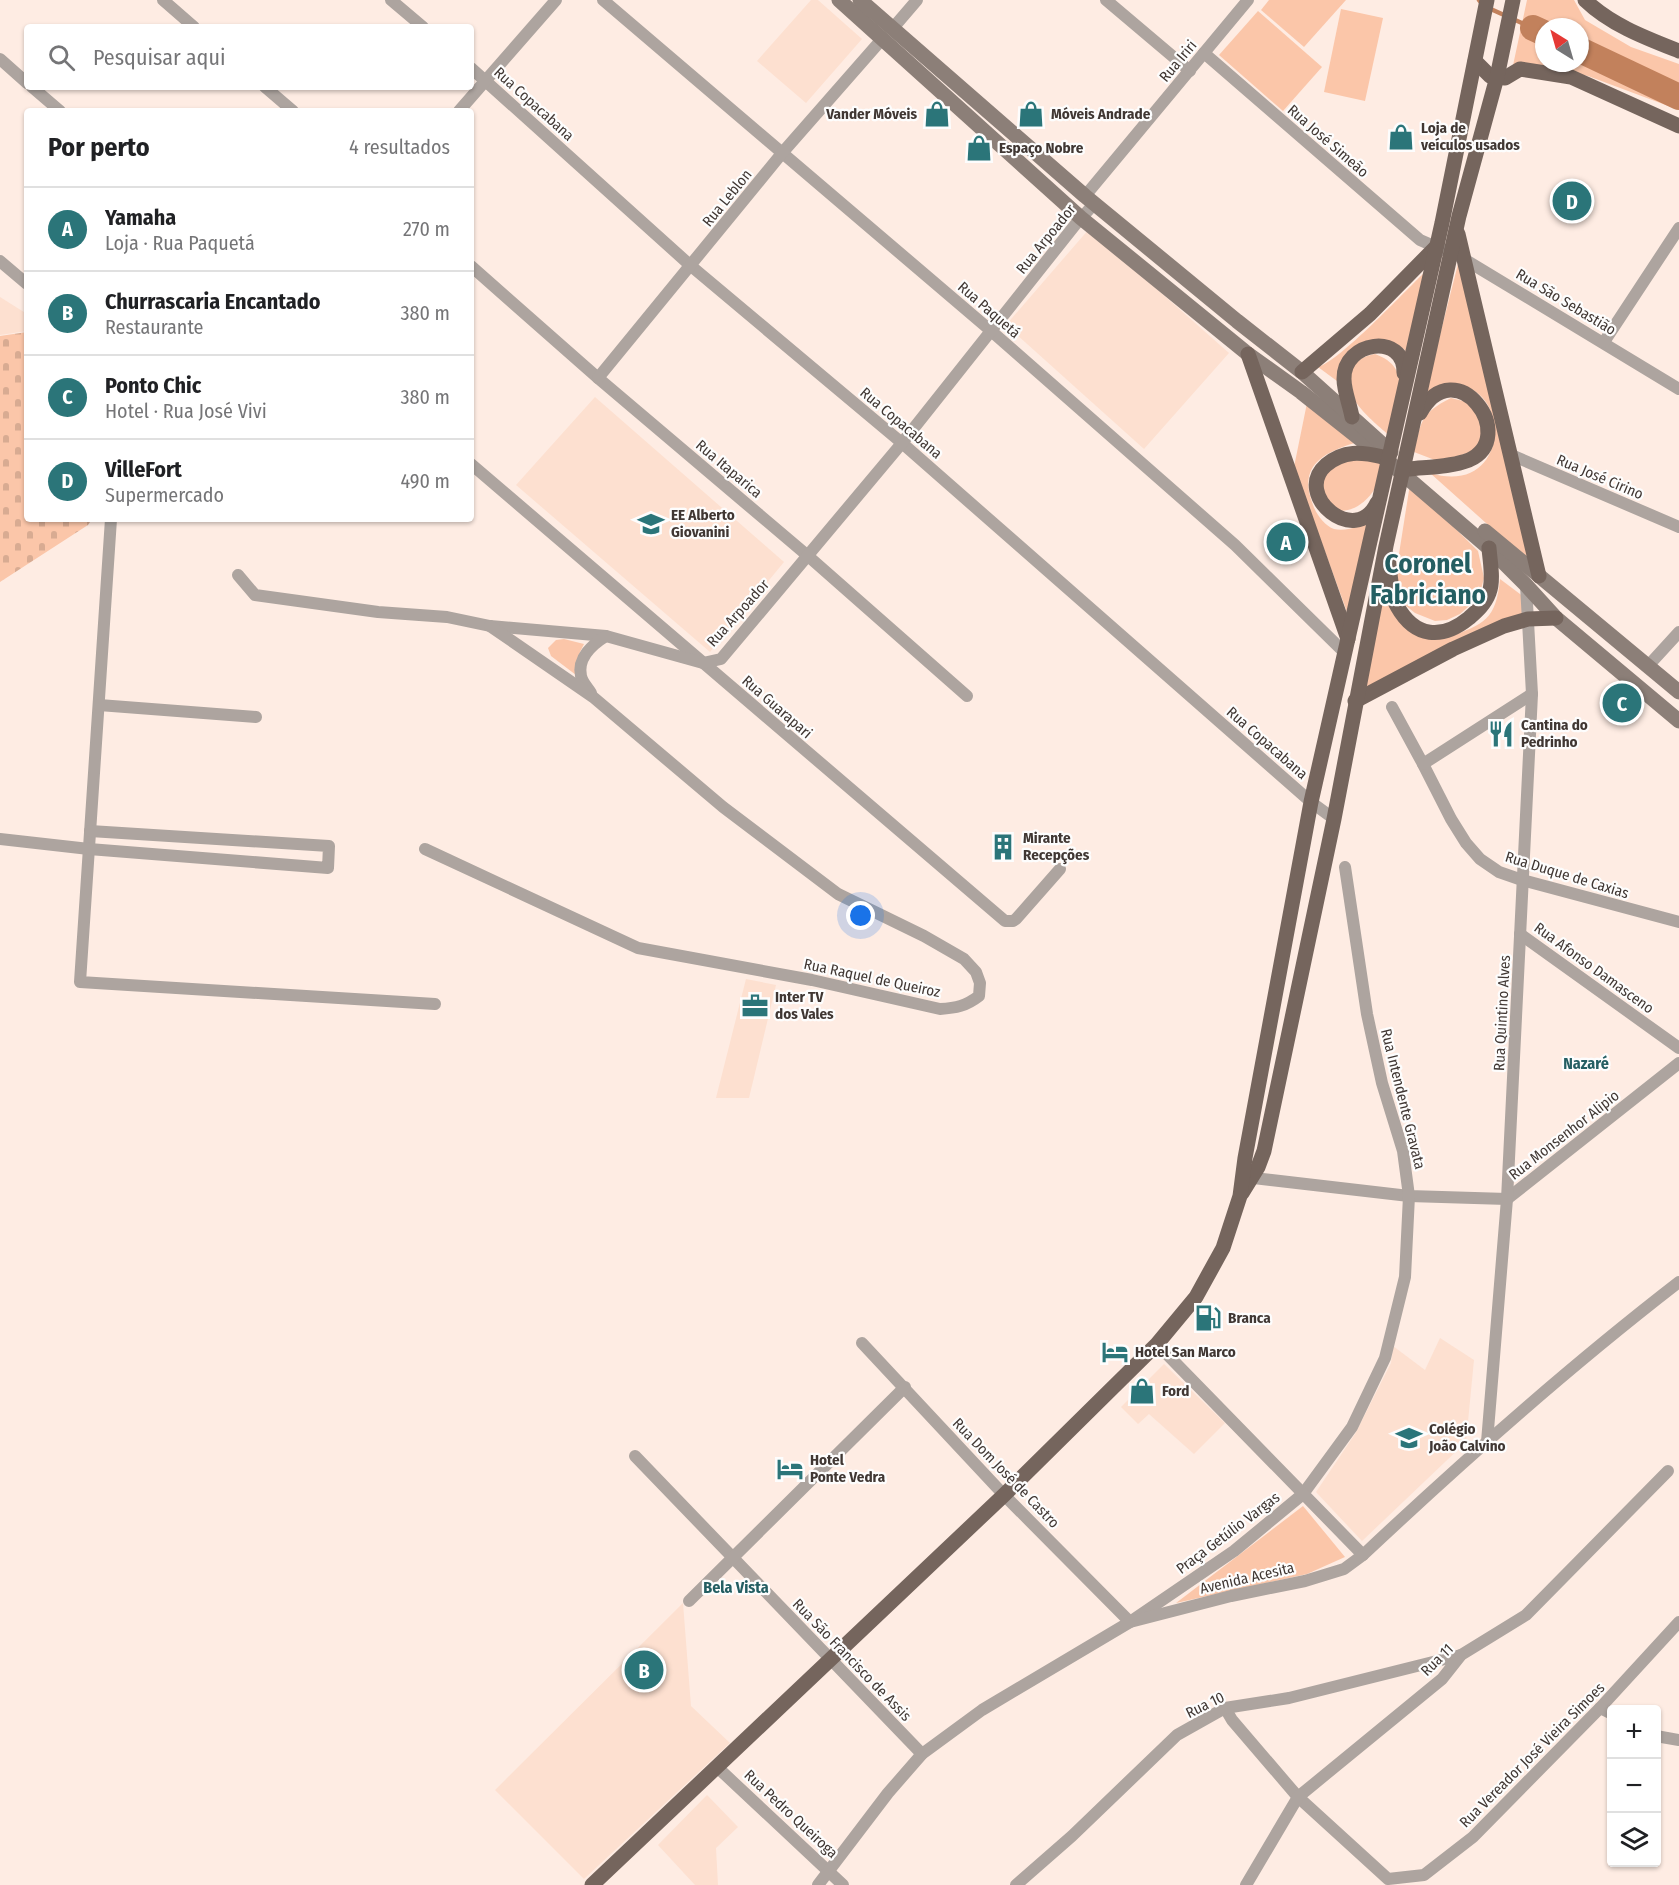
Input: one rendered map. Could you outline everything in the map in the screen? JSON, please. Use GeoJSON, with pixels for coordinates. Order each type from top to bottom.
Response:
{"type":"FeatureCollection","features":[{"type":"Feature","properties":{"kind":"main road"},"geometry":{"type":"LineString","coordinates":[[839,0],[888,33],[1302,372],[1532,580],[1556,618],[1679,721]]}},
{"type":"Feature","properties":{"kind":"main road"},"geometry":{"type":"LineString","coordinates":[[860,0],[888,33],[1081,218],[1248,354],[1301,392],[1383,457],[1489,548],[1648,666],[1679,692]]}},
{"type":"Feature","properties":{"kind":"main road"},"geometry":{"type":"LineString","coordinates":[[592,1885],[1004,1495],[1157,1344],[1196,1297],[1223,1248],[1247,1177],[1311,802],[1394,438],[1403,386],[1442,224],[1487,0]]}},
{"type":"Feature","properties":{"kind":"main road"},"geometry":{"type":"LineString","coordinates":[[1247,1177],[1264,1151],[1334,819],[1386,546],[1456,255],[1456,228],[1489,107],[1501,77],[1513,0]]}},
{"type":"Feature","properties":{"kind":"main road"},"geometry":{"type":"LineString","coordinates":[[1585,0],[1596,11],[1636,33],[1679,51]]}},
{"type":"Feature","properties":{"kind":"main road"},"geometry":{"type":"LineString","coordinates":[[1476,61],[1490,76],[1501,77],[1520,69],[1571,77],[1679,126]]}},
{"type":"Feature","properties":{"kind":"main road"},"geometry":{"type":"LineString","coordinates":[[1302,372],[1363,321],[1435,248]]}},
{"type":"Feature","properties":{"kind":"main road"},"geometry":{"type":"LineString","coordinates":[[1456,255],[1509,454],[1532,580]]}},
{"type":"Feature","properties":{"kind":"main road"},"geometry":{"type":"LineString","coordinates":[[1352,417],[1344,379],[1356,353],[1371,346],[1391,349],[1400,356],[1404,364],[1403,386]]}},
{"type":"Feature","properties":{"kind":"main road"},"geometry":{"type":"LineString","coordinates":[[1248,354],[1346,646]]}},
{"type":"Feature","properties":{"kind":"main road"},"geometry":{"type":"LineString","coordinates":[[1409,469],[1454,464],[1470,459],[1483,450],[1488,433],[1486,416],[1478,402],[1463,392],[1443,391],[1430,398],[1412,431]]}},
{"type":"Feature","properties":{"kind":"main road"},"geometry":{"type":"LineString","coordinates":[[1381,493],[1374,510],[1360,520],[1351,521],[1336,515],[1325,507],[1317,492],[1317,486],[1323,469],[1341,456],[1357,452],[1383,457]]}},
{"type":"Feature","properties":{"kind":"main road"},"geometry":{"type":"LineString","coordinates":[[1386,546],[1395,604],[1405,618],[1420,629],[1435,634],[1455,628],[1480,608],[1489,593],[1491,581],[1489,548]]}},
{"type":"Feature","properties":{"kind":"main road"},"geometry":{"type":"LineString","coordinates":[[1355,701],[1453,649],[1504,626],[1528,619],[1556,618]]}},
{"type":"Feature","properties":{"kind":"street"},"geometry":{"type":"LineString","coordinates":[[163,0],[191,24]]}},
{"type":"Feature","properties":{"kind":"street"},"geometry":{"type":"LineString","coordinates":[[391,0],[419,24]]}},
{"type":"Feature","properties":{"kind":"street"},"geometry":{"type":"LineString","coordinates":[[462,108],[556,0]]}},
{"type":"Feature","properties":{"kind":"street","name":"Rua Paquetá"},"geometry":{"type":"LineString","coordinates":[[603,0],[990,330],[1235,544],[1346,646]]}},
{"type":"Feature","properties":{"kind":"street","name":"Rua Leblon"},"geometry":{"type":"LineString","coordinates":[[598,378],[783,152],[917,0]]}},
{"type":"Feature","properties":{"kind":"street"},"geometry":{"type":"LineString","coordinates":[[1106,0],[1190,71]]}},
{"type":"Feature","properties":{"kind":"street","name":"Rua Iriri"},"geometry":{"type":"LineString","coordinates":[[1090,200],[1248,0]]}},
{"type":"Feature","properties":{"kind":"street","name":"Rua José Simeão"},"geometry":{"type":"LineString","coordinates":[[1204,53],[1420,240],[1435,248]]}},
{"type":"Feature","properties":{"kind":"street"},"geometry":{"type":"LineString","coordinates":[[0,59],[24,80]]}},
{"type":"Feature","properties":{"kind":"street","name":"Rua Copacabana"},"geometry":{"type":"LineString","coordinates":[[474,71],[691,266],[902,443],[1311,802],[1334,819]]}},
{"type":"Feature","properties":{"kind":"street"},"geometry":{"type":"LineString","coordinates":[[36,90],[56,108]]}},
{"type":"Feature","properties":{"kind":"street"},"geometry":{"type":"LineString","coordinates":[[268,90],[290,108]]}},
{"type":"Feature","properties":{"kind":"street","name":"Rua Arpoador"},"geometry":{"type":"LineString","coordinates":[[238,575],[255,595],[378,612],[447,617],[490,626],[606,636],[703,663],[721,659],[902,443],[1081,218],[1090,200]]}},
{"type":"Feature","properties":{"kind":"street"},"geometry":{"type":"LineString","coordinates":[[1604,342],[1678,232]]}},
{"type":"Feature","properties":{"kind":"street","name":"Rua São Sebastião"},"geometry":{"type":"LineString","coordinates":[[1435,248],[1456,255],[1679,389]]}},
{"type":"Feature","properties":{"kind":"street"},"geometry":{"type":"LineString","coordinates":[[0,261],[24,281]]}},
{"type":"Feature","properties":{"kind":"street","name":"Rua Itaparica"},"geometry":{"type":"LineString","coordinates":[[474,269],[967,696]]}},
{"type":"Feature","properties":{"kind":"street","name":"Rua José Cirino"},"geometry":{"type":"LineString","coordinates":[[1509,454],[1679,527]]}},
{"type":"Feature","properties":{"kind":"street","name":"Rua Guarapari"},"geometry":{"type":"LineString","coordinates":[[474,467],[1005,921],[1016,919],[1060,870]]}},
{"type":"Feature","properties":{"kind":"street"},"geometry":{"type":"LineString","coordinates":[[111,522],[80,982],[435,1004]]}},
{"type":"Feature","properties":{"kind":"street","name":"Rua Quintino Alves"},"geometry":{"type":"LineString","coordinates":[[1487,1442],[1508,1199],[1532,694],[1528,619],[1532,580]]}},
{"type":"Feature","properties":{"kind":"street","name":"Rua Raquel de Queiroz"},"geometry":{"type":"LineString","coordinates":[[425,849],[638,948],[812,980],[940,1009],[968,1005],[979,996],[980,983],[976,972],[964,959],[924,936],[838,894],[723,807],[593,697],[490,626]]}},
{"type":"Feature","properties":{"kind":"street"},"geometry":{"type":"LineString","coordinates":[[1648,666],[1679,632]]}},
{"type":"Feature","properties":{"kind":"street","name":"Rua Raquel de Queiroz"},"geometry":{"type":"LineString","coordinates":[[593,697],[581,675],[584,657],[594,644],[606,636]]}},
{"type":"Feature","properties":{"kind":"street"},"geometry":{"type":"LineString","coordinates":[[1423,764],[1532,694]]}},
{"type":"Feature","properties":{"kind":"street"},"geometry":{"type":"LineString","coordinates":[[99,705],[256,717]]}},
{"type":"Feature","properties":{"kind":"street","name":"Rua Duque de Caxias"},"geometry":{"type":"LineString","coordinates":[[1392,707],[1450,819],[1479,859],[1499,872],[1522,880],[1679,922]]}},
{"type":"Feature","properties":{"kind":"street"},"geometry":{"type":"LineString","coordinates":[[0,839],[89,849],[328,868],[329,846],[90,831]]}},
{"type":"Feature","properties":{"kind":"street","name":"Rua Intendente Gravata"},"geometry":{"type":"LineString","coordinates":[[1303,1494],[1352,1427],[1385,1358],[1405,1277],[1409,1196],[1403,1151],[1382,1083],[1367,1014],[1345,867]]}},
{"type":"Feature","properties":{"kind":"street","name":"Rua Afonso Damasceno"},"geometry":{"type":"LineString","coordinates":[[1520,934],[1679,1048]]}},
{"type":"Feature","properties":{"kind":"street","name":"Rua Monsenhor Alipio"},"geometry":{"type":"LineString","coordinates":[[1247,1177],[1409,1196],[1508,1199],[1679,1063]]}},
{"type":"Feature","properties":{"kind":"street","name":"Avenida Acesita"},"geometry":{"type":"LineString","coordinates":[[818,1885],[888,1793],[922,1754],[982,1710],[1130,1622],[1231,1596],[1305,1581],[1344,1569],[1363,1555],[1487,1442],[1623,1326],[1679,1282]]}},
{"type":"Feature","properties":{"kind":"street","name":"Rua Dom José de Castro"},"geometry":{"type":"LineString","coordinates":[[862,1343],[1004,1495],[1130,1622]]}},
{"type":"Feature","properties":{"kind":"street"},"geometry":{"type":"LineString","coordinates":[[1157,1344],[1303,1494]]}},
{"type":"Feature","properties":{"kind":"street"},"geometry":{"type":"LineString","coordinates":[[689,1601],[904,1387]]}},
{"type":"Feature","properties":{"kind":"street","name":"Rua São Francisco de Assis"},"geometry":{"type":"LineString","coordinates":[[635,1456],[922,1754]]}},
{"type":"Feature","properties":{"kind":"street","name":"Rua 11"},"geometry":{"type":"LineString","coordinates":[[1246,1885],[1298,1797],[1442,1679],[1461,1655],[1526,1615],[1668,1471]]}},
{"type":"Feature","properties":{"kind":"street","name":"Praça Getúlio Vargas"},"geometry":{"type":"LineString","coordinates":[[1130,1622],[1234,1551],[1303,1494],[1363,1555]]}},
{"type":"Feature","properties":{"kind":"street","name":"Rua Vereador José Vieira Simoes"},"geometry":{"type":"LineString","coordinates":[[1298,1797],[1388,1879],[1424,1875],[1473,1837],[1606,1711],[1679,1622]]}},
{"type":"Feature","properties":{"kind":"street","name":"Rua 10"},"geometry":{"type":"LineString","coordinates":[[1016,1885],[1072,1836],[1177,1735],[1225,1708],[1288,1698],[1461,1655]]}},
{"type":"Feature","properties":{"kind":"street"},"geometry":{"type":"LineString","coordinates":[[1225,1708],[1232,1720],[1298,1797]]}},
{"type":"Feature","properties":{"kind":"street"},"geometry":{"type":"LineString","coordinates":[[1661,1737],[1679,1740]]}},
{"type":"Feature","properties":{"kind":"street","name":"Rua Pedro Queiroga"},"geometry":{"type":"LineString","coordinates":[[717,1767],[843,1885]]}},
{"type":"Feature","properties":{"kind":"shaded area"},"geometry":{"type":"Polygon","coordinates":[[[811,0],[818,0],[862,39],[806,103],[757,61],[811,0]]]}},
{"type":"Feature","properties":{"kind":"shaded area"},"geometry":{"type":"Polygon","coordinates":[[[1089,229],[1229,353],[1144,449],[1006,325],[1089,229]]]}},
{"type":"Feature","properties":{"kind":"shaded area"},"geometry":{"type":"Polygon","coordinates":[[[0,297],[24,312],[24,331],[0,335],[0,297]]]}},
{"type":"Feature","properties":{"kind":"shaded area","name":"EE Alberto Giovanini"},"geometry":{"type":"Polygon","coordinates":[[[595,397],[784,562],[710,652],[516,485],[595,397]]]}},
{"type":"Feature","properties":{"kind":"shaded area","name":"Inter TV dos Vales"},"geometry":{"type":"Polygon","coordinates":[[[746,979],[776,985],[749,1098],[716,1098],[746,979]]]}},
{"type":"Feature","properties":{"kind":"shaded area","name":"Colégio João Calvino"},"geometry":{"type":"Polygon","coordinates":[[[1440,1338],[1474,1360],[1466,1442],[1362,1541],[1316,1492],[1355,1434],[1391,1363],[1393,1346],[1425,1370],[1440,1338]]]}},
{"type":"Feature","properties":{"kind":"shaded area"},"geometry":{"type":"Polygon","coordinates":[[[1164,1364],[1225,1423],[1194,1454],[1149,1414],[1138,1424],[1121,1407],[1164,1364]]]}},
{"type":"Feature","properties":{"kind":"shaded area"},"geometry":{"type":"Polygon","coordinates":[[[683,1603],[691,1706],[730,1743],[584,1879],[495,1790],[683,1603]]]}},
{"type":"Feature","properties":{"kind":"shaded area"},"geometry":{"type":"Polygon","coordinates":[[[707,1795],[738,1827],[716,1848],[718,1885],[695,1885],[658,1845],[707,1795]]]}},
{"type":"Feature","properties":{"kind":"green space"},"geometry":{"type":"Polygon","coordinates":[[[1269,0],[1346,0],[1304,47],[1261,10],[1269,0]]]}},
{"type":"Feature","properties":{"kind":"green space"},"geometry":{"type":"Polygon","coordinates":[[[1527,0],[1574,0],[1584,18],[1535,18],[1535,67],[1512,70],[1527,0]]]}},
{"type":"Feature","properties":{"kind":"green space"},"geometry":{"type":"Polygon","coordinates":[[[1341,9],[1383,18],[1365,101],[1324,92],[1341,9]]]}},
{"type":"Feature","properties":{"kind":"green space"},"geometry":{"type":"Polygon","coordinates":[[[1258,11],[1322,67],[1283,111],[1219,55],[1258,11]]]}},
{"type":"Feature","properties":{"kind":"green space"},"geometry":{"type":"Polygon","coordinates":[[[1589,22],[1631,47],[1679,64],[1679,110],[1588,76],[1571,72],[1589,72],[1589,22]]]}},
{"type":"Feature","properties":{"kind":"green space"},"geometry":{"type":"Polygon","coordinates":[[[1459,260],[1533,565],[1430,473],[1456,476],[1475,470],[1488,457],[1494,440],[1494,421],[1487,404],[1475,391],[1452,385],[1425,394],[1459,260]]]}},
{"type":"Feature","properties":{"kind":"green space"},"geometry":{"type":"Polygon","coordinates":[[[1424,273],[1408,353],[1393,343],[1375,339],[1337,381],[1318,367],[1356,340],[1424,273]]]}},
{"type":"Feature","properties":{"kind":"green space"},"geometry":{"type":"Polygon","coordinates":[[[24,332],[24,522],[90,522],[0,582],[0,336],[24,332]]]}},
{"type":"Feature","properties":{"kind":"green space"},"geometry":{"type":"Polygon","coordinates":[[[1375,354],[1387,360],[1395,368],[1399,378],[1399,400],[1390,436],[1357,404],[1348,384],[1349,374],[1355,364],[1364,357],[1375,354]]]}},
{"type":"Feature","properties":{"kind":"green space"},"geometry":{"type":"Polygon","coordinates":[[[1451,398],[1467,402],[1477,414],[1483,428],[1480,441],[1473,451],[1440,462],[1414,452],[1424,419],[1434,408],[1451,398]]]}},
{"type":"Feature","properties":{"kind":"green space"},"geometry":{"type":"Polygon","coordinates":[[[1307,403],[1358,442],[1334,450],[1317,462],[1311,470],[1308,480],[1309,491],[1316,512],[1327,525],[1339,530],[1355,528],[1375,520],[1350,620],[1294,467],[1307,403]]]}},
{"type":"Feature","properties":{"kind":"green space"},"geometry":{"type":"Polygon","coordinates":[[[1360,457],[1385,465],[1378,484],[1366,500],[1358,506],[1339,511],[1329,508],[1320,478],[1327,468],[1360,457]]]}},
{"type":"Feature","properties":{"kind":"green space"},"geometry":{"type":"Polygon","coordinates":[[[1410,484],[1478,551],[1484,578],[1479,597],[1460,614],[1447,620],[1435,621],[1415,613],[1405,605],[1398,593],[1396,573],[1410,484]]]}},
{"type":"Feature","properties":{"kind":"green space"},"geometry":{"type":"Polygon","coordinates":[[[1500,579],[1524,597],[1524,616],[1363,689],[1384,592],[1397,617],[1449,637],[1479,624],[1486,618],[1495,604],[1500,579]]]}},
{"type":"Feature","properties":{"kind":"green space"},"geometry":{"type":"Polygon","coordinates":[[[564,639],[584,644],[580,652],[576,675],[551,656],[548,648],[556,640],[564,639]]]}},
{"type":"Feature","properties":{"kind":"green space"},"geometry":{"type":"Polygon","coordinates":[[[1303,1506],[1345,1557],[1307,1574],[1176,1603],[1303,1506]]]}},
{"type":"Feature","properties":{"kind":"waterway"},"geometry":{"type":"LineString","coordinates":[[1479,0],[1484,6],[1533,28]]}},
{"type":"Feature","properties":{"kind":"waterway"},"geometry":{"type":"LineString","coordinates":[[1589,54],[1679,97]]}},
{"type":"Feature","properties":{"kind":"place","name":"Vander Móveis"},"geometry":{"type":"Point","coordinates":[937,114]}},
{"type":"Feature","properties":{"kind":"place","name":"Móveis Andrade"},"geometry":{"type":"Point","coordinates":[1031,114]}},
{"type":"Feature","properties":{"kind":"place","name":"Loja de veículos usados"},"geometry":{"type":"Point","coordinates":[1401,137]}},
{"type":"Feature","properties":{"kind":"place","name":"Espaço Nobre"},"geometry":{"type":"Point","coordinates":[979,148]}},
{"type":"Feature","properties":{"kind":"place","name":"VilleFort"},"geometry":{"type":"Point","coordinates":[1572,201]}},
{"type":"Feature","properties":{"kind":"place","name":"EE Alberto Giovanini"},"geometry":{"type":"Point","coordinates":[651,524]}},
{"type":"Feature","properties":{"kind":"place","name":"Yamaha"},"geometry":{"type":"Point","coordinates":[1286,542]}},
{"type":"Feature","properties":{"kind":"place","name":"Ponto Chic"},"geometry":{"type":"Point","coordinates":[1622,703]}},
{"type":"Feature","properties":{"kind":"place","name":"Cantina do Pedrinho"},"geometry":{"type":"Point","coordinates":[1501,734]}},
{"type":"Feature","properties":{"kind":"place","name":"Mirante Recepções"},"geometry":{"type":"Point","coordinates":[1003,847]}},
{"type":"Feature","properties":{"kind":"place","name":"Inter TV dos Vales"},"geometry":{"type":"Point","coordinates":[755,1006]}},
{"type":"Feature","properties":{"kind":"place","name":"Branca"},"geometry":{"type":"Point","coordinates":[1208,1318]}},
{"type":"Feature","properties":{"kind":"place","name":"Hotel San Marco"},"geometry":{"type":"Point","coordinates":[1115,1352]}},
{"type":"Feature","properties":{"kind":"place","name":"Ford"},"geometry":{"type":"Point","coordinates":[1142,1391]}},
{"type":"Feature","properties":{"kind":"place","name":"Colégio João Calvino"},"geometry":{"type":"Point","coordinates":[1409,1438]}},
{"type":"Feature","properties":{"kind":"place","name":"Hotel Ponte Vedra"},"geometry":{"type":"Point","coordinates":[790,1469]}},
{"type":"Feature","properties":{"kind":"place","name":"Churrascaria Encantado"},"geometry":{"type":"Point","coordinates":[644,1670]}},
{"type":"Feature","properties":{"kind":"district","name":"Coronel Fabriciano"},"geometry":{"type":"Point","coordinates":[1428,580]}},
{"type":"Feature","properties":{"kind":"district","name":"Nazaré"},"geometry":{"type":"Point","coordinates":[1586,1063]}},
{"type":"Feature","properties":{"kind":"district","name":"Bela Vista"},"geometry":{"type":"Point","coordinates":[736,1587]}}]}
